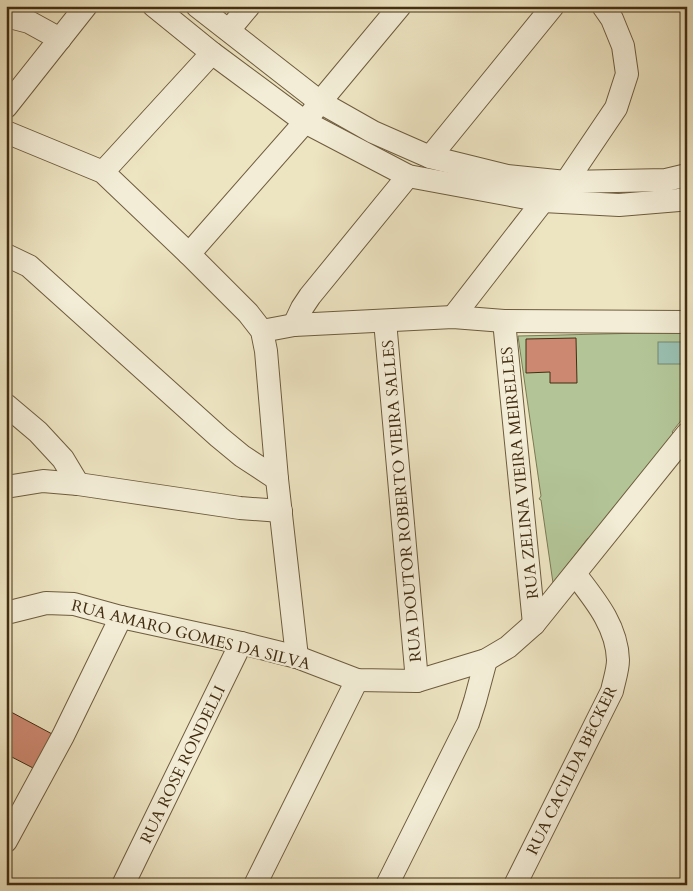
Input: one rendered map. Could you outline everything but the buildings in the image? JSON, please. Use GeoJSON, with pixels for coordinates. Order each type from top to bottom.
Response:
{"type":"FeatureCollection","features":[{"type":"Feature","properties":{"kind":"street"},"geometry":{"type":"LineString","coordinates":[[6,107],[86,6]]}},
{"type":"Feature","properties":{"kind":"street"},"geometry":{"type":"LineString","coordinates":[[154,6],[212,53],[304,122],[408,176],[543,201],[619,204],[687,198]]}},
{"type":"Feature","properties":{"kind":"street"},"geometry":{"type":"LineString","coordinates":[[197,6],[320,102],[373,132],[430,157],[507,176],[566,182],[666,180],[687,176]]}},
{"type":"Feature","properties":{"kind":"street"},"geometry":{"type":"LineString","coordinates":[[229,30],[250,6]]}},
{"type":"Feature","properties":{"kind":"street"},"geometry":{"type":"LineString","coordinates":[[189,254],[304,122],[400,6]]}},
{"type":"Feature","properties":{"kind":"street"},"geometry":{"type":"LineString","coordinates":[[430,157],[553,6]]}},
{"type":"Feature","properties":{"kind":"street"},"geometry":{"type":"LineString","coordinates":[[453,317],[543,201],[566,182],[616,108],[627,74],[623,46],[612,19],[603,6]]}},
{"type":"Feature","properties":{"kind":"street"},"geometry":{"type":"LineString","coordinates":[[6,16],[29,22],[60,39]]}},
{"type":"Feature","properties":{"kind":"street"},"geometry":{"type":"LineString","coordinates":[[103,172],[212,53]]}},
{"type":"Feature","properties":{"kind":"street"},"geometry":{"type":"LineString","coordinates":[[6,132],[103,172],[189,254],[248,313],[262,331],[266,351],[280,511],[297,657]]}},
{"type":"Feature","properties":{"kind":"street"},"geometry":{"type":"LineString","coordinates":[[294,325],[310,296],[408,176]]}},
{"type":"Feature","properties":{"kind":"street"},"geometry":{"type":"LineString","coordinates":[[6,255],[28,266],[219,437],[242,456],[277,479]]}},
{"type":"Feature","properties":{"kind":"street"},"geometry":{"type":"LineString","coordinates":[[262,331],[294,325],[453,317],[504,321],[687,322]]}},
{"type":"Feature","properties":{"kind":"street","name":"RUA DOUTOR ROBERTO VIEIRA SALLES"},"geometry":{"type":"LineString","coordinates":[[385,321],[417,681]]}},
{"type":"Feature","properties":{"kind":"street","name":"RUA ZELINA VIEIRA MEIRELLES"},"geometry":{"type":"LineString","coordinates":[[504,321],[534,624]]}},
{"type":"Feature","properties":{"kind":"street"},"geometry":{"type":"LineString","coordinates":[[6,405],[38,432],[63,459],[78,484]]}},
{"type":"Feature","properties":{"kind":"street","name":"RUA AMARO GOMES DA SILVA"},"geometry":{"type":"LineString","coordinates":[[6,613],[46,603],[74,604],[121,617],[297,657],[357,680],[417,681],[486,660],[508,647],[534,624],[687,434]]}},
{"type":"Feature","properties":{"kind":"street"},"geometry":{"type":"LineString","coordinates":[[6,486],[43,481],[78,484],[240,508],[280,511]]}},
{"type":"Feature","properties":{"kind":"street","name":"RUA CACILDA BECKER"},"geometry":{"type":"LineString","coordinates":[[516,885],[612,691],[618,661],[614,634],[599,605],[575,574]]}},
{"type":"Feature","properties":{"kind":"street"},"geometry":{"type":"LineString","coordinates":[[6,841],[63,736],[121,617]]}},
{"type":"Feature","properties":{"kind":"street","name":"RUA ROSE RONDELLI"},"geometry":{"type":"LineString","coordinates":[[123,885],[241,643]]}},
{"type":"Feature","properties":{"kind":"street"},"geometry":{"type":"LineString","coordinates":[[387,885],[468,723],[486,660]]}},
{"type":"Feature","properties":{"kind":"street"},"geometry":{"type":"LineString","coordinates":[[255,885],[357,680]]}},
{"type":"Feature","properties":{"kind":"shaded area"},"geometry":{"type":"Polygon","coordinates":[[[687,332],[687,413],[672,432],[675,435],[590,540],[588,538],[553,583],[541,500],[539,499],[541,496],[518,336],[687,332]]]}},
{"type":"Feature","properties":{"kind":"shaded area"},"geometry":{"type":"Polygon","coordinates":[[[658,342],[687,342],[687,364],[658,364],[658,342]]]}}]}
